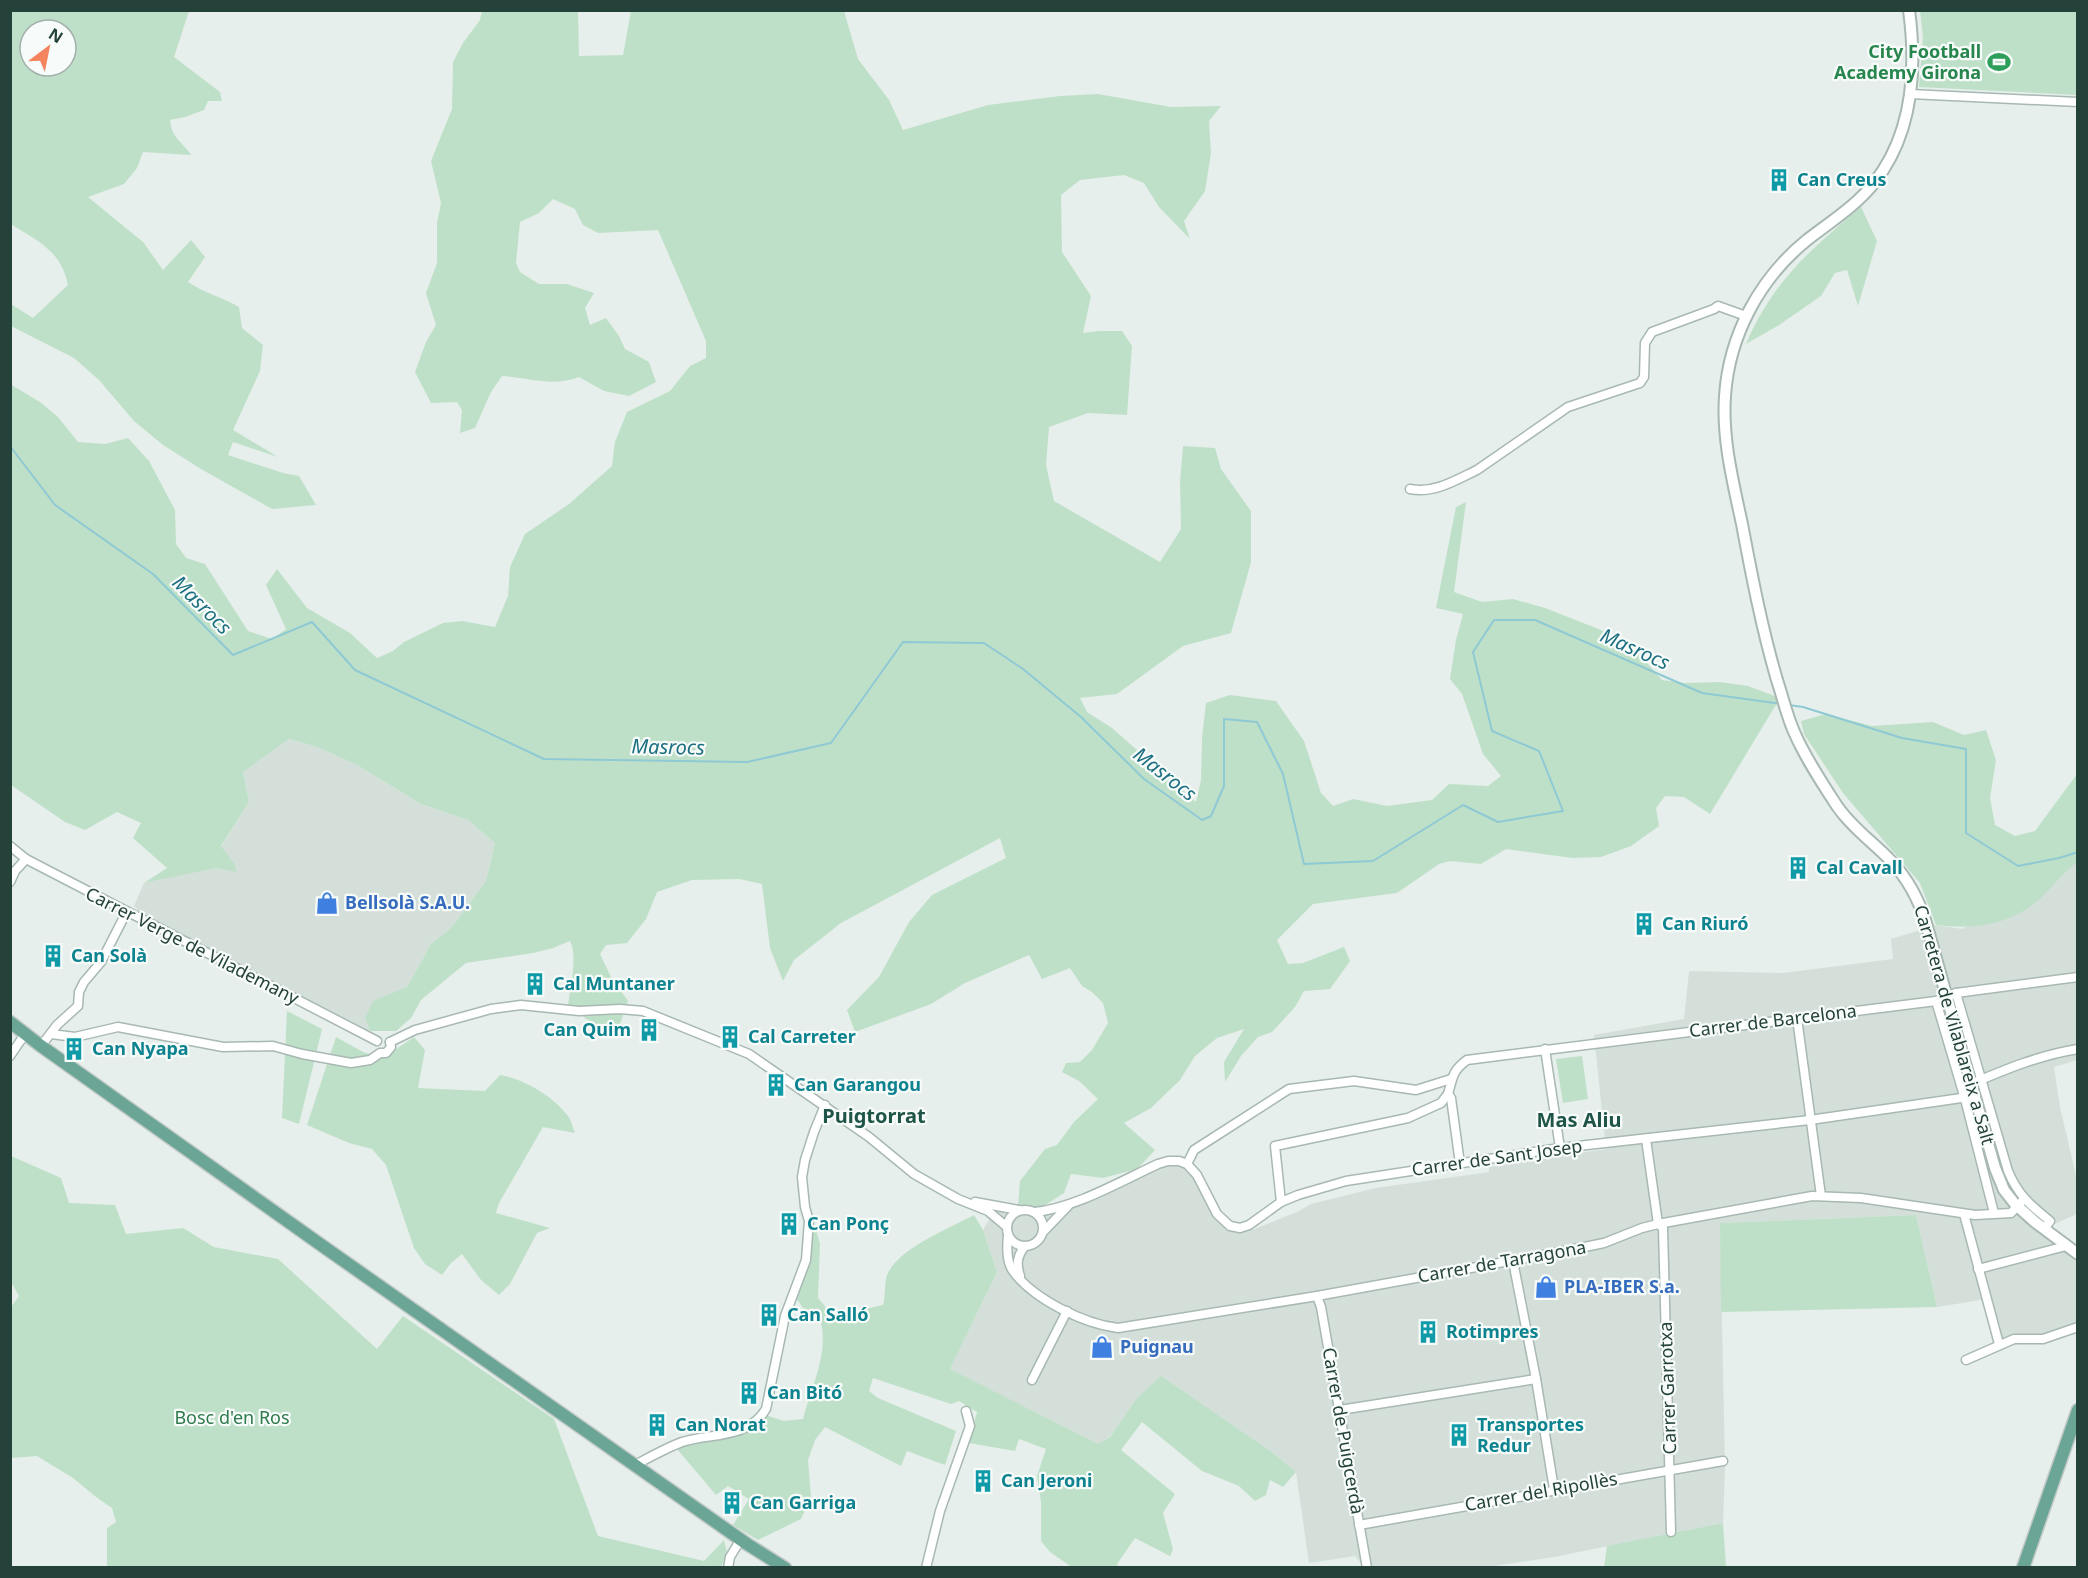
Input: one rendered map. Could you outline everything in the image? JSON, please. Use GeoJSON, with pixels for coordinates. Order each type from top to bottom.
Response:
{"type":"FeatureCollection","features":[{"type":"Feature","properties":{"kind":"main road"},"geometry":{"type":"LineString","coordinates":[[10,1022],[324,1248],[785,1568]]}},
{"type":"Feature","properties":{"kind":"main road"},"geometry":{"type":"LineString","coordinates":[[2023,1568],[2078,1410]]}},
{"type":"Feature","properties":{"kind":"main road"},"geometry":{"type":"LineString","coordinates":[[744,1541],[777,1568]]}},
{"type":"Feature","properties":{"kind":"street","name":"Carretera de Vilablareix a Salt"},"geometry":{"type":"LineString","coordinates":[[1909,10],[1913,40],[1910,94],[1908,110],[1897,143],[1874,183],[1849,208],[1787,259],[1767,283],[1746,316],[1729,366],[1724,410],[1725,435],[1760,616],[1784,704],[1795,735],[1838,806],[1859,832],[1900,870],[1915,894],[1926,923],[1971,1084],[1970,1098],[2007,1195],[2029,1217],[2078,1254]]}},
{"type":"Feature","properties":{"kind":"street"},"geometry":{"type":"LineString","coordinates":[[1910,94],[2078,102]]}},
{"type":"Feature","properties":{"kind":"street"},"geometry":{"type":"LineString","coordinates":[[1410,489],[1422,491],[1433,489],[1461,478],[1477,470],[1568,408],[1640,383],[1644,377],[1645,344],[1652,332],[1718,306],[1746,316]]}},
{"type":"Feature","properties":{"kind":"street","name":"Carrer Verge de Vilademany"},"geometry":{"type":"LineString","coordinates":[[10,846],[26,859],[126,913],[377,1041]]}},
{"type":"Feature","properties":{"kind":"street"},"geometry":{"type":"LineString","coordinates":[[10,882],[15,871],[26,859]]}},
{"type":"Feature","properties":{"kind":"street"},"geometry":{"type":"LineString","coordinates":[[41,1046],[78,1005],[79,993],[84,982],[101,962],[126,913]]}},
{"type":"Feature","properties":{"kind":"street","name":"Carrer de Barcelona"},"geometry":{"type":"LineString","coordinates":[[1451,1079],[1458,1067],[1467,1060],[1797,1018],[2078,977]]}},
{"type":"Feature","properties":{"kind":"street"},"geometry":{"type":"LineString","coordinates":[[1946,997],[1982,1079],[2014,1185],[2017,1206],[2050,1221],[2044,1229]]}},
{"type":"Feature","properties":{"kind":"street"},"geometry":{"type":"LineString","coordinates":[[1946,997],[1994,1213]]}},
{"type":"Feature","properties":{"kind":"street"},"geometry":{"type":"LineString","coordinates":[[390,1042],[415,1030],[491,1009],[511,1006],[579,1011],[620,1009],[643,1011],[749,1054],[825,1105],[915,1174],[958,1199],[988,1211],[1017,1245],[1024,1246],[1038,1242],[1044,1231],[1071,1204]]}},
{"type":"Feature","properties":{"kind":"street"},"geometry":{"type":"LineString","coordinates":[[1797,1018],[1821,1196]]}},
{"type":"Feature","properties":{"kind":"street"},"geometry":{"type":"LineString","coordinates":[[51,1034],[75,1037],[118,1027],[223,1047],[273,1046],[351,1063],[370,1060],[380,1053],[386,1053],[391,1047],[386,1038],[377,1041],[376,1046],[380,1053]]}},
{"type":"Feature","properties":{"kind":"street"},"geometry":{"type":"LineString","coordinates":[[10,1056],[26,1034]]}},
{"type":"Feature","properties":{"kind":"street"},"geometry":{"type":"LineString","coordinates":[[1971,1084],[2052,1053],[2078,1048]]}},
{"type":"Feature","properties":{"kind":"street"},"geometry":{"type":"LineString","coordinates":[[1545,1049],[1560,1148]]}},
{"type":"Feature","properties":{"kind":"street"},"geometry":{"type":"LineString","coordinates":[[1034,1212],[1071,1204],[1158,1164],[1179,1161],[1187,1164],[1194,1150],[1289,1089],[1354,1081],[1416,1090],[1451,1079],[1448,1094],[1441,1103],[1408,1118],[1275,1146],[1281,1202]]}},
{"type":"Feature","properties":{"kind":"street"},"geometry":{"type":"LineString","coordinates":[[1448,1094],[1451,1098],[1460,1164]]}},
{"type":"Feature","properties":{"kind":"street","name":"Carrer de Sant Josep"},"geometry":{"type":"LineString","coordinates":[[1187,1164],[1197,1175],[1217,1214],[1230,1226],[1239,1228],[1249,1225],[1281,1202],[1317,1188],[1346,1181],[1560,1148],[1810,1120],[1970,1098]]}},
{"type":"Feature","properties":{"kind":"street"},"geometry":{"type":"LineString","coordinates":[[635,1465],[682,1442],[742,1430],[762,1417],[766,1409],[785,1316],[806,1260],[809,1221],[802,1177],[814,1132],[825,1105]]}},
{"type":"Feature","properties":{"kind":"street","name":"Carrer Garrotxa"},"geometry":{"type":"LineString","coordinates":[[1646,1138],[1658,1224],[1663,1228],[1671,1532]]}},
{"type":"Feature","properties":{"kind":"street"},"geometry":{"type":"LineString","coordinates":[[1994,1213],[1999,1203],[2007,1195]]}},
{"type":"Feature","properties":{"kind":"street","name":"Carrer de Tarragona"},"geometry":{"type":"LineString","coordinates":[[1007,1231],[1006,1249],[1012,1270],[1035,1293],[1091,1323],[1118,1328],[1514,1261],[1604,1244],[1642,1228],[1658,1224],[1821,1196],[1861,1198],[1975,1215],[1994,1213],[2017,1206]]}},
{"type":"Feature","properties":{"kind":"street"},"geometry":{"type":"LineString","coordinates":[[958,1199],[1019,1210],[1026,1209],[1039,1215],[1044,1231]]}},
{"type":"Feature","properties":{"kind":"street"},"geometry":{"type":"LineString","coordinates":[[1007,1231],[1009,1219],[1019,1210]]}},
{"type":"Feature","properties":{"kind":"street"},"geometry":{"type":"LineString","coordinates":[[1964,1214],[1999,1344]]}},
{"type":"Feature","properties":{"kind":"street"},"geometry":{"type":"LineString","coordinates":[[1021,1279],[1017,1265],[1019,1254],[1024,1246]]}},
{"type":"Feature","properties":{"kind":"street"},"geometry":{"type":"LineString","coordinates":[[1978,1269],[2066,1246]]}},
{"type":"Feature","properties":{"kind":"street"},"geometry":{"type":"LineString","coordinates":[[1514,1261],[1554,1489]]}},
{"type":"Feature","properties":{"kind":"street","name":"Carrer de Puigcerdà"},"geometry":{"type":"LineString","coordinates":[[1317,1296],[1340,1410],[1367,1568]]}},
{"type":"Feature","properties":{"kind":"street"},"geometry":{"type":"LineString","coordinates":[[1032,1380],[1067,1311]]}},
{"type":"Feature","properties":{"kind":"street"},"geometry":{"type":"LineString","coordinates":[[1966,1360],[2014,1339],[2043,1339],[2078,1327]]}},
{"type":"Feature","properties":{"kind":"street"},"geometry":{"type":"LineString","coordinates":[[1340,1410],[1536,1379]]}},
{"type":"Feature","properties":{"kind":"street"},"geometry":{"type":"LineString","coordinates":[[926,1568],[940,1511],[970,1426],[966,1411]]}},
{"type":"Feature","properties":{"kind":"street","name":"Carrer del Ripollès"},"geometry":{"type":"LineString","coordinates":[[1359,1525],[1723,1461]]}},
{"type":"Feature","properties":{"kind":"street"},"geometry":{"type":"LineString","coordinates":[[728,1568],[730,1557],[744,1541]]}},
{"type":"Feature","properties":{"kind":"shaded area"},"geometry":{"type":"Polygon","coordinates":[[[289,739],[317,747],[357,765],[421,804],[468,820],[495,843],[486,881],[452,927],[431,944],[407,987],[365,1018],[370,1031],[143,915],[134,906],[144,883],[234,863],[221,847],[249,802],[243,772],[289,739]]]}},
{"type":"Feature","properties":{"kind":"shaded area"},"geometry":{"type":"Polygon","coordinates":[[[2077,862],[2077,1060],[2054,1067],[2060,1107],[2077,1180],[2077,1214],[2050,1226],[2077,1249],[2077,1327],[2045,1341],[1997,1347],[1981,1300],[1937,1307],[1916,1215],[1720,1223],[1725,1468],[1723,1523],[1554,1557],[1487,1567],[1364,1567],[1355,1556],[1309,1563],[1296,1472],[1269,1450],[1161,1377],[1109,1437],[1098,1445],[950,1369],[997,1272],[983,1230],[996,1208],[1042,1207],[1085,1193],[1169,1156],[1189,1160],[1221,1214],[1231,1222],[1252,1230],[1311,1204],[1376,1188],[1489,1172],[1489,1167],[1606,1149],[1594,1035],[1684,1019],[1689,971],[1783,973],[1893,959],[1891,939],[1936,925],[1962,929],[2077,862]]]}},
{"type":"Feature","properties":{"kind":"green space"},"geometry":{"type":"Polygon","coordinates":[[[11,10],[189,11],[174,57],[220,92],[222,101],[208,101],[204,110],[170,120],[175,135],[191,155],[143,152],[137,168],[124,184],[88,197],[143,242],[163,270],[191,240],[205,257],[188,282],[239,307],[242,328],[263,345],[260,371],[233,430],[278,457],[233,442],[228,455],[299,476],[316,505],[272,509],[201,469],[163,445],[134,421],[99,380],[74,358],[11,326],[11,304],[33,318],[68,285],[60,263],[39,242],[11,224],[11,10]]]}},
{"type":"Feature","properties":{"kind":"green space"},"geometry":{"type":"Polygon","coordinates":[[[482,11],[578,11],[579,56],[623,55],[631,11],[844,11],[858,59],[889,100],[903,130],[988,105],[1060,96],[1098,94],[1171,107],[1221,106],[1209,121],[1211,153],[1205,191],[1184,221],[1190,239],[1159,207],[1144,183],[1124,175],[1080,180],[1061,195],[1062,252],[1091,296],[1083,333],[1122,331],[1132,346],[1127,415],[1088,413],[1049,427],[1046,465],[1054,501],[1160,562],[1181,529],[1180,482],[1183,446],[1215,448],[1221,469],[1251,511],[1251,562],[1231,633],[1183,646],[1117,694],[1080,698],[1087,712],[1112,728],[1196,802],[1201,780],[1206,703],[1230,695],[1276,701],[1304,741],[1321,793],[1333,806],[1353,799],[1387,806],[1432,800],[1449,784],[1488,786],[1501,776],[1483,754],[1462,694],[1450,679],[1463,614],[1436,608],[1456,507],[1466,502],[1454,592],[1482,602],[1513,599],[1545,608],[1601,630],[1642,657],[1662,680],[1685,683],[1719,682],[1748,686],[1780,698],[1710,814],[1684,797],[1665,796],[1656,808],[1659,826],[1631,846],[1601,857],[1573,858],[1506,849],[1481,864],[1450,861],[1439,864],[1397,893],[1313,904],[1277,940],[1288,964],[1303,963],[1344,947],[1350,961],[1330,989],[1304,991],[1295,1007],[1272,1032],[1258,1037],[1241,1056],[1225,1082],[1224,1062],[1244,1029],[1217,1038],[1195,1056],[1180,1080],[1151,1108],[1124,1123],[1155,1150],[1137,1169],[1103,1178],[1071,1174],[1064,1193],[1042,1207],[1018,1207],[1020,1181],[1045,1149],[1057,1145],[1074,1122],[1098,1099],[1079,1081],[1062,1072],[1066,1063],[1080,1062],[1092,1050],[1108,1023],[1103,1003],[1082,986],[1070,968],[1042,979],[1029,955],[965,983],[931,1004],[855,1032],[847,1010],[879,977],[909,922],[932,895],[1006,858],[1000,838],[841,923],[794,960],[783,981],[770,948],[762,884],[739,879],[692,880],[657,892],[646,919],[627,943],[606,945],[600,954],[611,977],[628,1001],[620,1024],[594,1024],[568,1006],[573,964],[570,941],[533,953],[466,963],[421,1000],[411,1018],[396,1031],[370,1031],[365,1018],[373,1001],[407,987],[431,944],[452,927],[486,881],[495,843],[468,820],[421,804],[357,765],[317,747],[289,739],[243,772],[249,802],[221,846],[234,863],[237,872],[216,868],[144,883],[167,868],[133,838],[141,823],[117,812],[85,830],[65,822],[11,785],[10,384],[40,402],[58,417],[78,442],[105,444],[128,438],[149,461],[175,510],[176,544],[186,558],[205,564],[248,631],[272,639],[286,629],[266,585],[277,569],[307,608],[350,633],[377,658],[443,623],[462,621],[495,627],[508,596],[510,567],[525,534],[569,504],[612,466],[615,442],[627,412],[670,391],[690,366],[706,358],[706,341],[658,230],[598,233],[583,225],[575,209],[553,199],[539,213],[520,222],[516,263],[520,272],[539,284],[567,284],[594,293],[585,308],[590,325],[606,318],[625,349],[649,362],[656,382],[629,396],[604,391],[579,377],[551,382],[502,376],[491,392],[475,428],[460,433],[462,410],[457,402],[431,403],[415,372],[426,342],[436,325],[426,293],[437,263],[437,223],[441,203],[431,161],[452,109],[453,62],[463,43],[480,20],[482,11]]]}},
{"type":"Feature","properties":{"kind":"green space","name":"City Football Academy Girona"},"geometry":{"type":"Polygon","coordinates":[[[1920,11],[2077,11],[2077,95],[1919,87],[1923,37],[1920,11]]]}},
{"type":"Feature","properties":{"kind":"green space"},"geometry":{"type":"Polygon","coordinates":[[[1861,207],[1877,241],[1858,306],[1847,270],[1835,273],[1821,296],[1746,344],[1768,302],[1794,268],[1861,207]]]}},
{"type":"Feature","properties":{"kind":"green space"},"geometry":{"type":"Polygon","coordinates":[[[1826,714],[1872,726],[1933,722],[1964,735],[1986,730],[1996,760],[1990,798],[1995,825],[2015,836],[2035,831],[2077,774],[2077,862],[2041,898],[2005,920],[1965,927],[1936,925],[1920,883],[1843,793],[1804,734],[1801,721],[1826,714]]]}},
{"type":"Feature","properties":{"kind":"green space"},"geometry":{"type":"Polygon","coordinates":[[[287,1011],[322,1029],[299,1124],[282,1118],[287,1011]]]}},
{"type":"Feature","properties":{"kind":"green space"},"geometry":{"type":"Polygon","coordinates":[[[336,1037],[363,1052],[383,1058],[414,1037],[425,1050],[418,1088],[485,1091],[500,1075],[519,1080],[537,1090],[562,1109],[569,1118],[575,1133],[543,1127],[499,1203],[496,1213],[550,1228],[537,1233],[510,1284],[499,1295],[481,1280],[462,1254],[442,1275],[425,1264],[414,1248],[386,1165],[372,1149],[349,1143],[307,1125],[336,1037]]]}},
{"type":"Feature","properties":{"kind":"green space"},"geometry":{"type":"Polygon","coordinates":[[[1582,1056],[1588,1099],[1563,1103],[1556,1059],[1582,1056]]]}},
{"type":"Feature","properties":{"kind":"green space","name":"Bosc d'en Ros"},"geometry":{"type":"Polygon","coordinates":[[[11,1156],[61,1178],[69,1203],[115,1205],[126,1234],[183,1228],[214,1247],[278,1259],[377,1349],[403,1316],[554,1419],[598,1536],[704,1561],[724,1540],[727,1552],[721,1567],[107,1567],[107,1528],[116,1522],[112,1508],[73,1478],[37,1456],[11,1458],[11,1307],[19,1296],[11,1282],[11,1156]]]}},
{"type":"Feature","properties":{"kind":"green space"},"geometry":{"type":"Polygon","coordinates":[[[974,1215],[983,1230],[997,1272],[950,1369],[1098,1444],[1110,1437],[1138,1397],[1161,1376],[1269,1450],[1296,1472],[1283,1487],[1270,1480],[1266,1495],[1255,1501],[1239,1486],[1202,1471],[1142,1422],[1121,1450],[1175,1494],[1163,1513],[1173,1549],[1170,1556],[1135,1538],[1117,1564],[1119,1567],[1073,1568],[1050,1552],[1041,1541],[1041,1502],[1037,1476],[1046,1449],[1019,1439],[1015,1451],[969,1443],[977,1412],[959,1401],[951,1404],[873,1378],[869,1391],[878,1398],[956,1431],[945,1465],[907,1451],[901,1466],[825,1427],[815,1440],[808,1460],[811,1497],[801,1519],[758,1540],[733,1525],[749,1499],[728,1486],[716,1495],[677,1449],[700,1436],[735,1436],[744,1422],[759,1413],[784,1421],[803,1419],[823,1344],[820,1319],[805,1311],[793,1293],[794,1279],[809,1253],[810,1231],[816,1230],[820,1244],[818,1298],[833,1316],[883,1305],[887,1276],[903,1255],[974,1215]]]}},
{"type":"Feature","properties":{"kind":"green space"},"geometry":{"type":"Polygon","coordinates":[[[1916,1215],[1937,1307],[1721,1312],[1720,1223],[1916,1215]]]}},
{"type":"Feature","properties":{"kind":"green space"},"geometry":{"type":"Polygon","coordinates":[[[1723,1523],[1726,1567],[1604,1568],[1607,1546],[1723,1523]]]}},
{"type":"Feature","properties":{"kind":"waterway","name":"Masrocs"},"geometry":{"type":"LineString","coordinates":[[10,446],[55,505],[153,574],[233,655],[312,622],[355,670],[544,759],[747,762],[831,743],[903,642],[984,643],[1023,669],[1081,717],[1144,779],[1202,820],[1211,816],[1224,786],[1224,719],[1257,722],[1283,774],[1304,864],[1373,861],[1463,805],[1498,822],[1563,811],[1539,751],[1492,731],[1473,652],[1494,620],[1535,620],[1702,693],[1781,704]]}},
{"type":"Feature","properties":{"kind":"waterway","name":"Masrocs"},"geometry":{"type":"LineString","coordinates":[[1789,705],[1803,707],[1902,738],[1966,749],[1966,833],[2018,866],[2078,852]]}},
{"type":"Feature","properties":{"kind":"place","name":"City Football Academy Girona"},"geometry":{"type":"Point","coordinates":[1999,62]}},
{"type":"Feature","properties":{"kind":"place","name":"Can Creus"},"geometry":{"type":"Point","coordinates":[1779,180]}},
{"type":"Feature","properties":{"kind":"place","name":"Cal Cavall"},"geometry":{"type":"Point","coordinates":[1798,868]}},
{"type":"Feature","properties":{"kind":"place","name":"Bellsolà S.A.U."},"geometry":{"type":"Point","coordinates":[327,903]}},
{"type":"Feature","properties":{"kind":"place","name":"Can Riuró"},"geometry":{"type":"Point","coordinates":[1644,924]}},
{"type":"Feature","properties":{"kind":"place","name":"Can Solà"},"geometry":{"type":"Point","coordinates":[53,956]}},
{"type":"Feature","properties":{"kind":"place","name":"Cal Muntaner"},"geometry":{"type":"Point","coordinates":[535,984]}},
{"type":"Feature","properties":{"kind":"place","name":"Can Quim"},"geometry":{"type":"Point","coordinates":[649,1030]}},
{"type":"Feature","properties":{"kind":"place","name":"Cal Carreter"},"geometry":{"type":"Point","coordinates":[730,1037]}},
{"type":"Feature","properties":{"kind":"place","name":"Can Nyapa"},"geometry":{"type":"Point","coordinates":[74,1049]}},
{"type":"Feature","properties":{"kind":"place","name":"Can Garangou"},"geometry":{"type":"Point","coordinates":[776,1085]}},
{"type":"Feature","properties":{"kind":"place","name":"Can Ponç"},"geometry":{"type":"Point","coordinates":[789,1224]}},
{"type":"Feature","properties":{"kind":"place","name":"PLA-IBER S.a."},"geometry":{"type":"Point","coordinates":[1546,1287]}},
{"type":"Feature","properties":{"kind":"place","name":"Can Salló"},"geometry":{"type":"Point","coordinates":[769,1315]}},
{"type":"Feature","properties":{"kind":"place","name":"Rotimpres"},"geometry":{"type":"Point","coordinates":[1428,1332]}},
{"type":"Feature","properties":{"kind":"place","name":"Puignau"},"geometry":{"type":"Point","coordinates":[1102,1347]}},
{"type":"Feature","properties":{"kind":"place","name":"Can Bitó"},"geometry":{"type":"Point","coordinates":[749,1393]}},
{"type":"Feature","properties":{"kind":"place","name":"Can Norat"},"geometry":{"type":"Point","coordinates":[657,1425]}},
{"type":"Feature","properties":{"kind":"place","name":"Transportes Redur"},"geometry":{"type":"Point","coordinates":[1459,1435]}},
{"type":"Feature","properties":{"kind":"place","name":"Can Jeroni"},"geometry":{"type":"Point","coordinates":[983,1481]}},
{"type":"Feature","properties":{"kind":"place","name":"Can Garriga"},"geometry":{"type":"Point","coordinates":[732,1503]}},
{"type":"Feature","properties":{"kind":"district","name":"Puigtorrat"},"geometry":{"type":"Point","coordinates":[874,1116]}},
{"type":"Feature","properties":{"kind":"district","name":"Mas Aliu"},"geometry":{"type":"Point","coordinates":[1579,1120]}}]}
